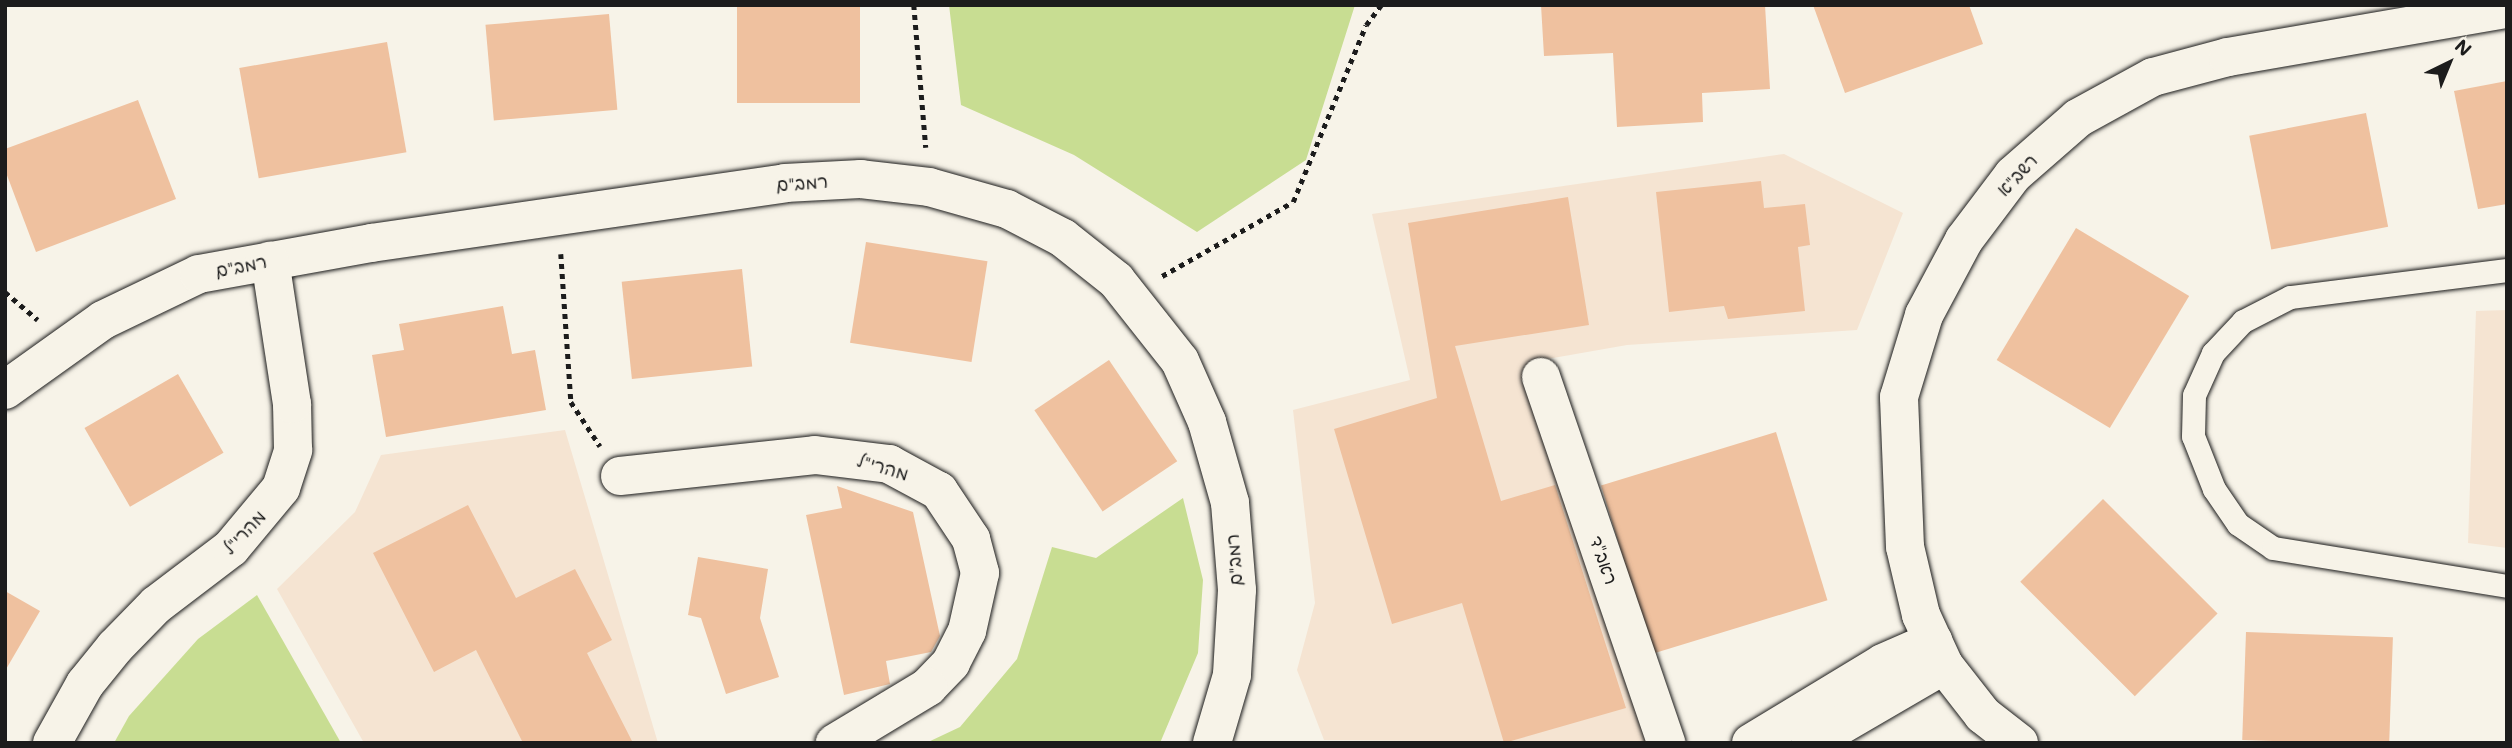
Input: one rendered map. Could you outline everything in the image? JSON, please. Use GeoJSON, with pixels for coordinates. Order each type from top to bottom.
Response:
{"type":"FeatureCollection","features":[{"type":"Feature","properties":{"kind":"street","name":"רשב\"א"},"geometry":{"type":"LineString","coordinates":[[1938,653],[1905,547],[1899,397],[1924,316],[1964,240],[2013,175],[2078,118],[2153,77],[2228,57],[2507,9]]}},
{"type":"Feature","properties":{"kind":"street","name":"רמב\"ם"},"geometry":{"type":"LineString","coordinates":[[5,390],[103,320],[199,274],[270,261],[558,215],[785,183],[861,179],[929,187],[1007,209],[1063,238],[1129,295],[1180,361],[1207,422],[1230,503],[1237,590],[1232,675],[1212,743]]}},
{"type":"Feature","properties":{"kind":"street","name":"מהרי\"ל"},"geometry":{"type":"LineString","coordinates":[[52,743],[85,684],[116,647],[156,605],[231,548],[281,488],[293,450],[292,404],[270,261]]}},
{"type":"Feature","properties":{"kind":"street","name":"ראב\"ד"},"geometry":{"type":"LineString","coordinates":[[1541,377],[1667,743]]}},
{"type":"Feature","properties":{"kind":"street","name":"מהרי\"ל"},"geometry":{"type":"LineString","coordinates":[[620,476],[815,455],[888,464],[939,491],[971,539],[979,573],[967,631],[951,663],[928,687],[843,741]]}},
{"type":"Feature","properties":{"kind":"street"},"geometry":{"type":"LineString","coordinates":[[1751,743],[1883,663],[1938,653]]}},
{"type":"Feature","properties":{"kind":"street"},"geometry":{"type":"LineString","coordinates":[[1810,743],[1938,653]]}},
{"type":"Feature","properties":{"kind":"street"},"geometry":{"type":"LineString","coordinates":[[1938,653],[1983,715],[2019,743]]}},
{"type":"Feature","properties":{"kind":"lane"},"geometry":{"type":"LineString","coordinates":[[2507,270],[2290,297],[2243,321],[2213,353],[2194,395],[2193,436],[2214,489],[2238,524],[2273,548],[2507,586]]}},
{"type":"Feature","properties":{"kind":"path"},"geometry":{"type":"LineString","coordinates":[[914,5],[929,187]]}},
{"type":"Feature","properties":{"kind":"path"},"geometry":{"type":"LineString","coordinates":[[1129,295],[1293,202],[1366,25],[1381,5]]}},
{"type":"Feature","properties":{"kind":"path"},"geometry":{"type":"LineString","coordinates":[[558,215],[571,402],[620,476]]}},
{"type":"Feature","properties":{"kind":"shaded area"},"geometry":{"type":"Polygon","coordinates":[[[1784,154],[1903,213],[1857,330],[1627,345],[1536,361],[1655,743],[1324,740],[1297,670],[1315,603],[1293,410],[1410,380],[1372,214],[1784,154]]]}},
{"type":"Feature","properties":{"kind":"shaded area"},"geometry":{"type":"Polygon","coordinates":[[[2507,310],[2507,548],[2468,543],[2476,311],[2507,310]]]}},
{"type":"Feature","properties":{"kind":"shaded area"},"geometry":{"type":"Polygon","coordinates":[[[565,430],[658,743],[364,743],[277,589],[355,512],[381,455],[565,430]]]}},
{"type":"Feature","properties":{"kind":"green space"},"geometry":{"type":"Polygon","coordinates":[[[949,5],[1355,5],[1306,160],[1197,232],[1074,155],[961,105],[949,5]]]}},
{"type":"Feature","properties":{"kind":"green space"},"geometry":{"type":"Polygon","coordinates":[[[1183,498],[1203,580],[1198,653],[1160,743],[926,743],[960,727],[1017,659],[1052,547],[1096,558],[1183,498]]]}},
{"type":"Feature","properties":{"kind":"green space"},"geometry":{"type":"Polygon","coordinates":[[[257,595],[341,743],[114,743],[129,716],[198,639],[257,595]]]}},
{"type":"Feature","properties":{"kind":"building"},"geometry":{"type":"Polygon","coordinates":[[[737,5],[860,5],[860,103],[737,103],[737,5]]]}},
{"type":"Feature","properties":{"kind":"building"},"geometry":{"type":"Polygon","coordinates":[[[1541,5],[1765,5],[1770,89],[1702,93],[1703,122],[1617,127],[1613,53],[1544,56],[1541,5]]]}},
{"type":"Feature","properties":{"kind":"building"},"geometry":{"type":"Polygon","coordinates":[[[1813,5],[1969,5],[1983,44],[1845,93],[1813,5]]]}},
{"type":"Feature","properties":{"kind":"building"},"geometry":{"type":"Polygon","coordinates":[[[609,14],[617,110],[494,120],[485,25],[609,14]]]}},
{"type":"Feature","properties":{"kind":"building"},"geometry":{"type":"Polygon","coordinates":[[[387,42],[406,152],[259,178],[239,68],[387,42]]]}},
{"type":"Feature","properties":{"kind":"building"},"geometry":{"type":"Polygon","coordinates":[[[2507,81],[2507,204],[2478,209],[2454,91],[2507,81]]]}},
{"type":"Feature","properties":{"kind":"building"},"geometry":{"type":"Polygon","coordinates":[[[138,100],[176,199],[36,252],[5,170],[5,149],[138,100]]]}},
{"type":"Feature","properties":{"kind":"building"},"geometry":{"type":"Polygon","coordinates":[[[2366,113],[2388,227],[2271,250],[2249,136],[2366,113]]]}},
{"type":"Feature","properties":{"kind":"building"},"geometry":{"type":"Polygon","coordinates":[[[1761,181],[1764,208],[1805,204],[1810,245],[1798,247],[1805,311],[1728,319],[1724,306],[1669,312],[1656,192],[1761,181]]]}},
{"type":"Feature","properties":{"kind":"building"},"geometry":{"type":"Polygon","coordinates":[[[1568,197],[1589,325],[1455,346],[1501,501],[1555,485],[1626,708],[1504,743],[1462,603],[1392,624],[1334,429],[1437,398],[1408,223],[1568,197]]]}},
{"type":"Feature","properties":{"kind":"building"},"geometry":{"type":"Polygon","coordinates":[[[2076,228],[2189,296],[2110,428],[1997,360],[2076,228]]]}},
{"type":"Feature","properties":{"kind":"building"},"geometry":{"type":"Polygon","coordinates":[[[866,242],[987,261],[972,362],[850,343],[866,242]]]}},
{"type":"Feature","properties":{"kind":"building"},"geometry":{"type":"Polygon","coordinates":[[[742,269],[752,366],[632,379],[622,282],[742,269]]]}},
{"type":"Feature","properties":{"kind":"building"},"geometry":{"type":"Polygon","coordinates":[[[503,306],[512,354],[535,350],[546,410],[386,437],[372,355],[404,350],[399,324],[503,306]]]}},
{"type":"Feature","properties":{"kind":"building"},"geometry":{"type":"Polygon","coordinates":[[[1109,360],[1177,461],[1103,511],[1034,410],[1109,360]]]}},
{"type":"Feature","properties":{"kind":"building"},"geometry":{"type":"Polygon","coordinates":[[[178,374],[224,453],[130,507],[84,428],[178,374]]]}},
{"type":"Feature","properties":{"kind":"building"},"geometry":{"type":"Polygon","coordinates":[[[1776,432],[1827,600],[1652,654],[1601,486],[1776,432]]]}},
{"type":"Feature","properties":{"kind":"building"},"geometry":{"type":"Polygon","coordinates":[[[837,486],[913,512],[940,636],[931,652],[886,661],[890,684],[844,695],[806,515],[842,508],[837,486]]]}},
{"type":"Feature","properties":{"kind":"building"},"geometry":{"type":"Polygon","coordinates":[[[2103,499],[2218,614],[2135,696],[2020,582],[2103,499]]]}},
{"type":"Feature","properties":{"kind":"building"},"geometry":{"type":"Polygon","coordinates":[[[468,505],[516,598],[575,569],[612,640],[587,653],[633,743],[523,743],[476,650],[434,672],[373,553],[468,505]]]}},
{"type":"Feature","properties":{"kind":"building"},"geometry":{"type":"Polygon","coordinates":[[[698,557],[768,569],[760,618],[779,677],[726,694],[701,618],[688,615],[698,557]]]}},
{"type":"Feature","properties":{"kind":"building"},"geometry":{"type":"Polygon","coordinates":[[[5,591],[40,611],[5,671],[5,591]]]}},
{"type":"Feature","properties":{"kind":"building"},"geometry":{"type":"Polygon","coordinates":[[[2246,632],[2393,637],[2389,743],[2242,740],[2246,632]]]}}]}
